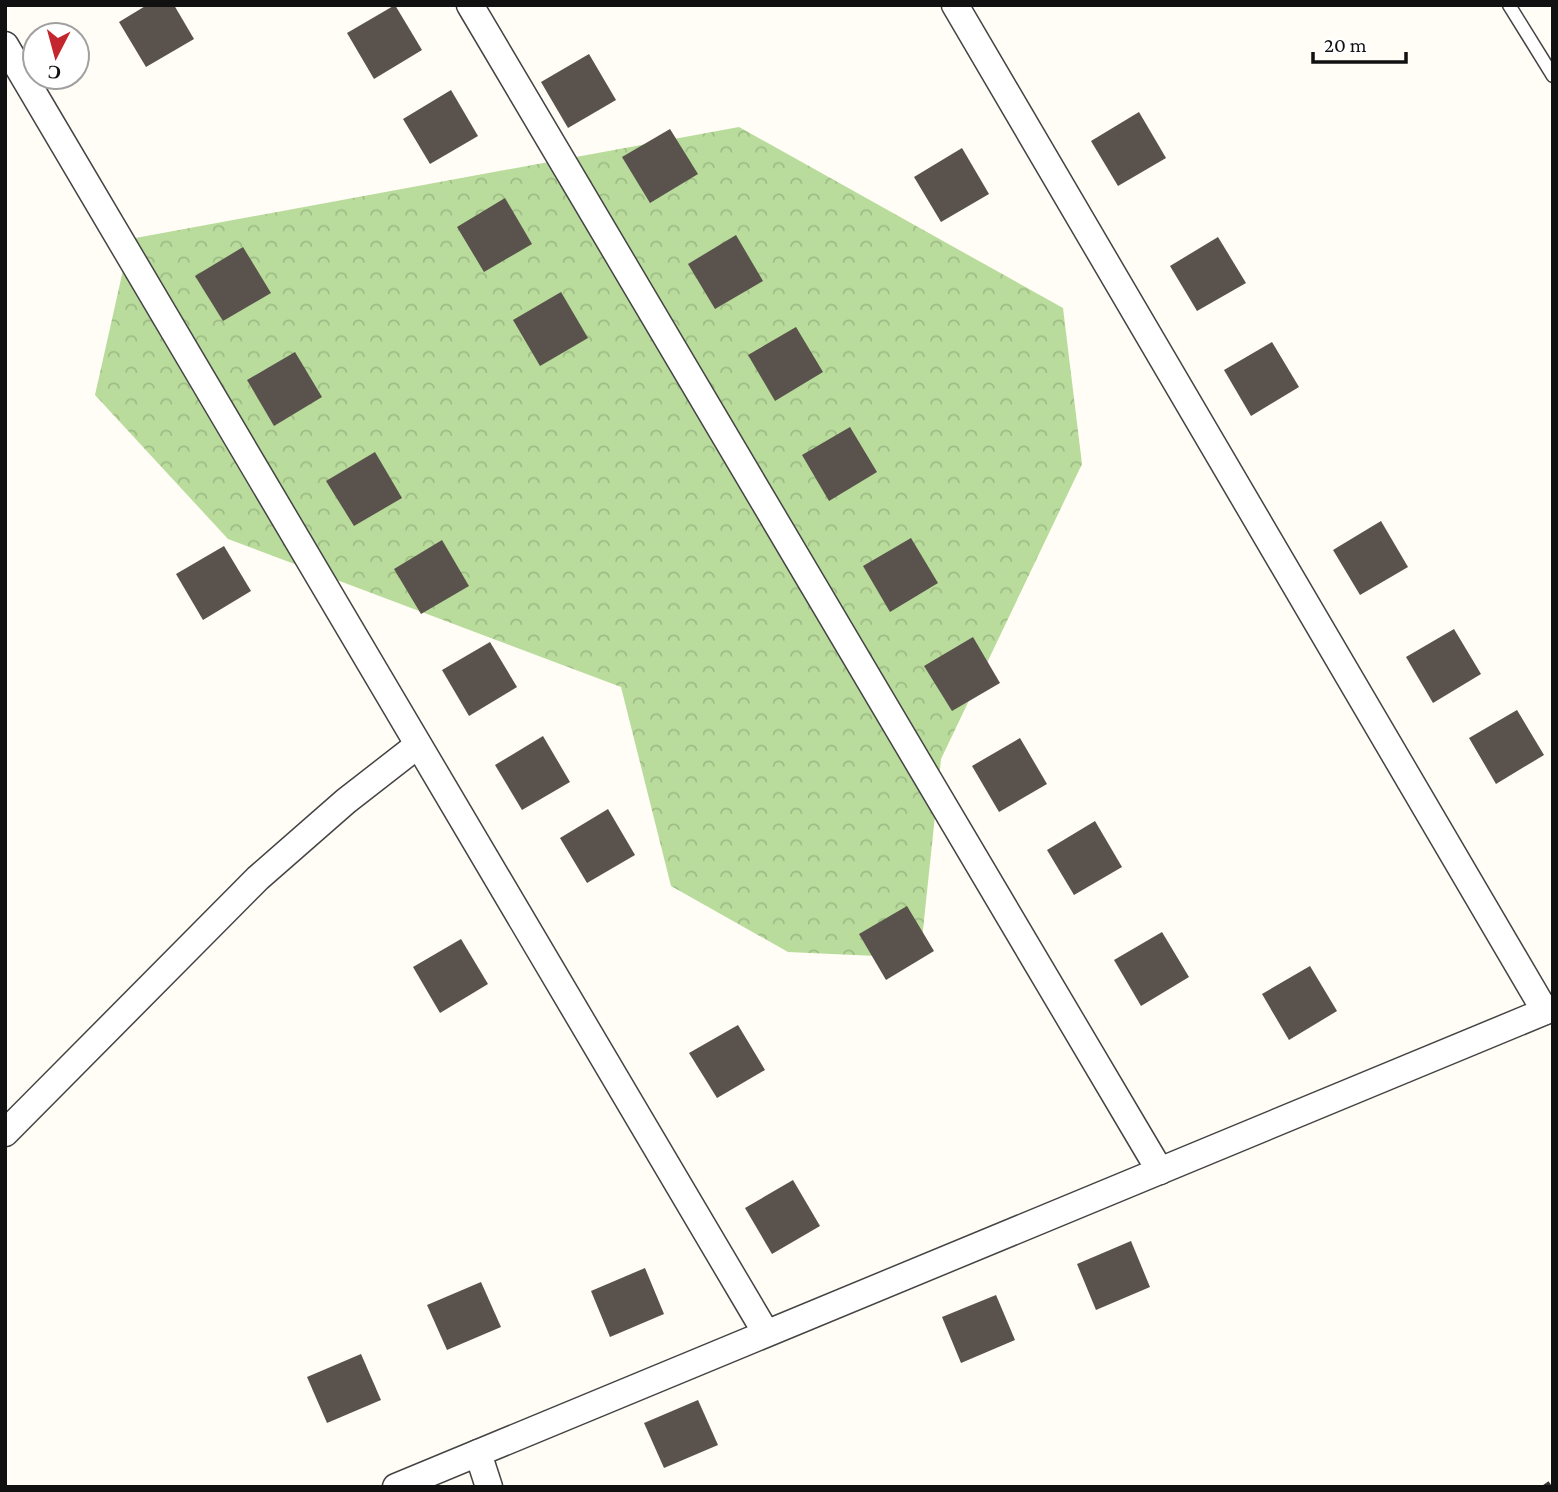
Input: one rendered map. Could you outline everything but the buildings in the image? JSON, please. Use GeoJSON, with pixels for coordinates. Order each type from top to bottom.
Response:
{"type":"FeatureCollection","features":[{"type":"Feature","properties":{"kind":"street"},"geometry":{"type":"LineString","coordinates":[[470,5],[1160,1171]]}},
{"type":"Feature","properties":{"kind":"street"},"geometry":{"type":"LineString","coordinates":[[396,1487],[1549,1009],[955,5]]}},
{"type":"Feature","properties":{"kind":"street"},"geometry":{"type":"LineString","coordinates":[[5,45],[766,1333]]}},
{"type":"Feature","properties":{"kind":"street"},"geometry":{"type":"LineString","coordinates":[[5,1133],[258,878],[346,801],[418,745]]}},
{"type":"Feature","properties":{"kind":"street"},"geometry":{"type":"LineString","coordinates":[[478,1453],[489,1487]]}},
{"type":"Feature","properties":{"kind":"lane"},"geometry":{"type":"LineString","coordinates":[[1509,5],[1553,76]]}},
{"type":"Feature","properties":{"kind":"path"},"geometry":{"type":"LineString","coordinates":[[1544,1487],[1553,1481]]}},
{"type":"Feature","properties":{"kind":"green space"},"geometry":{"type":"Polygon","coordinates":[[[739,127],[1063,308],[1082,464],[941,759],[920,958],[788,952],[671,886],[621,687],[228,539],[95,395],[130,239],[739,127]]]}}]}
